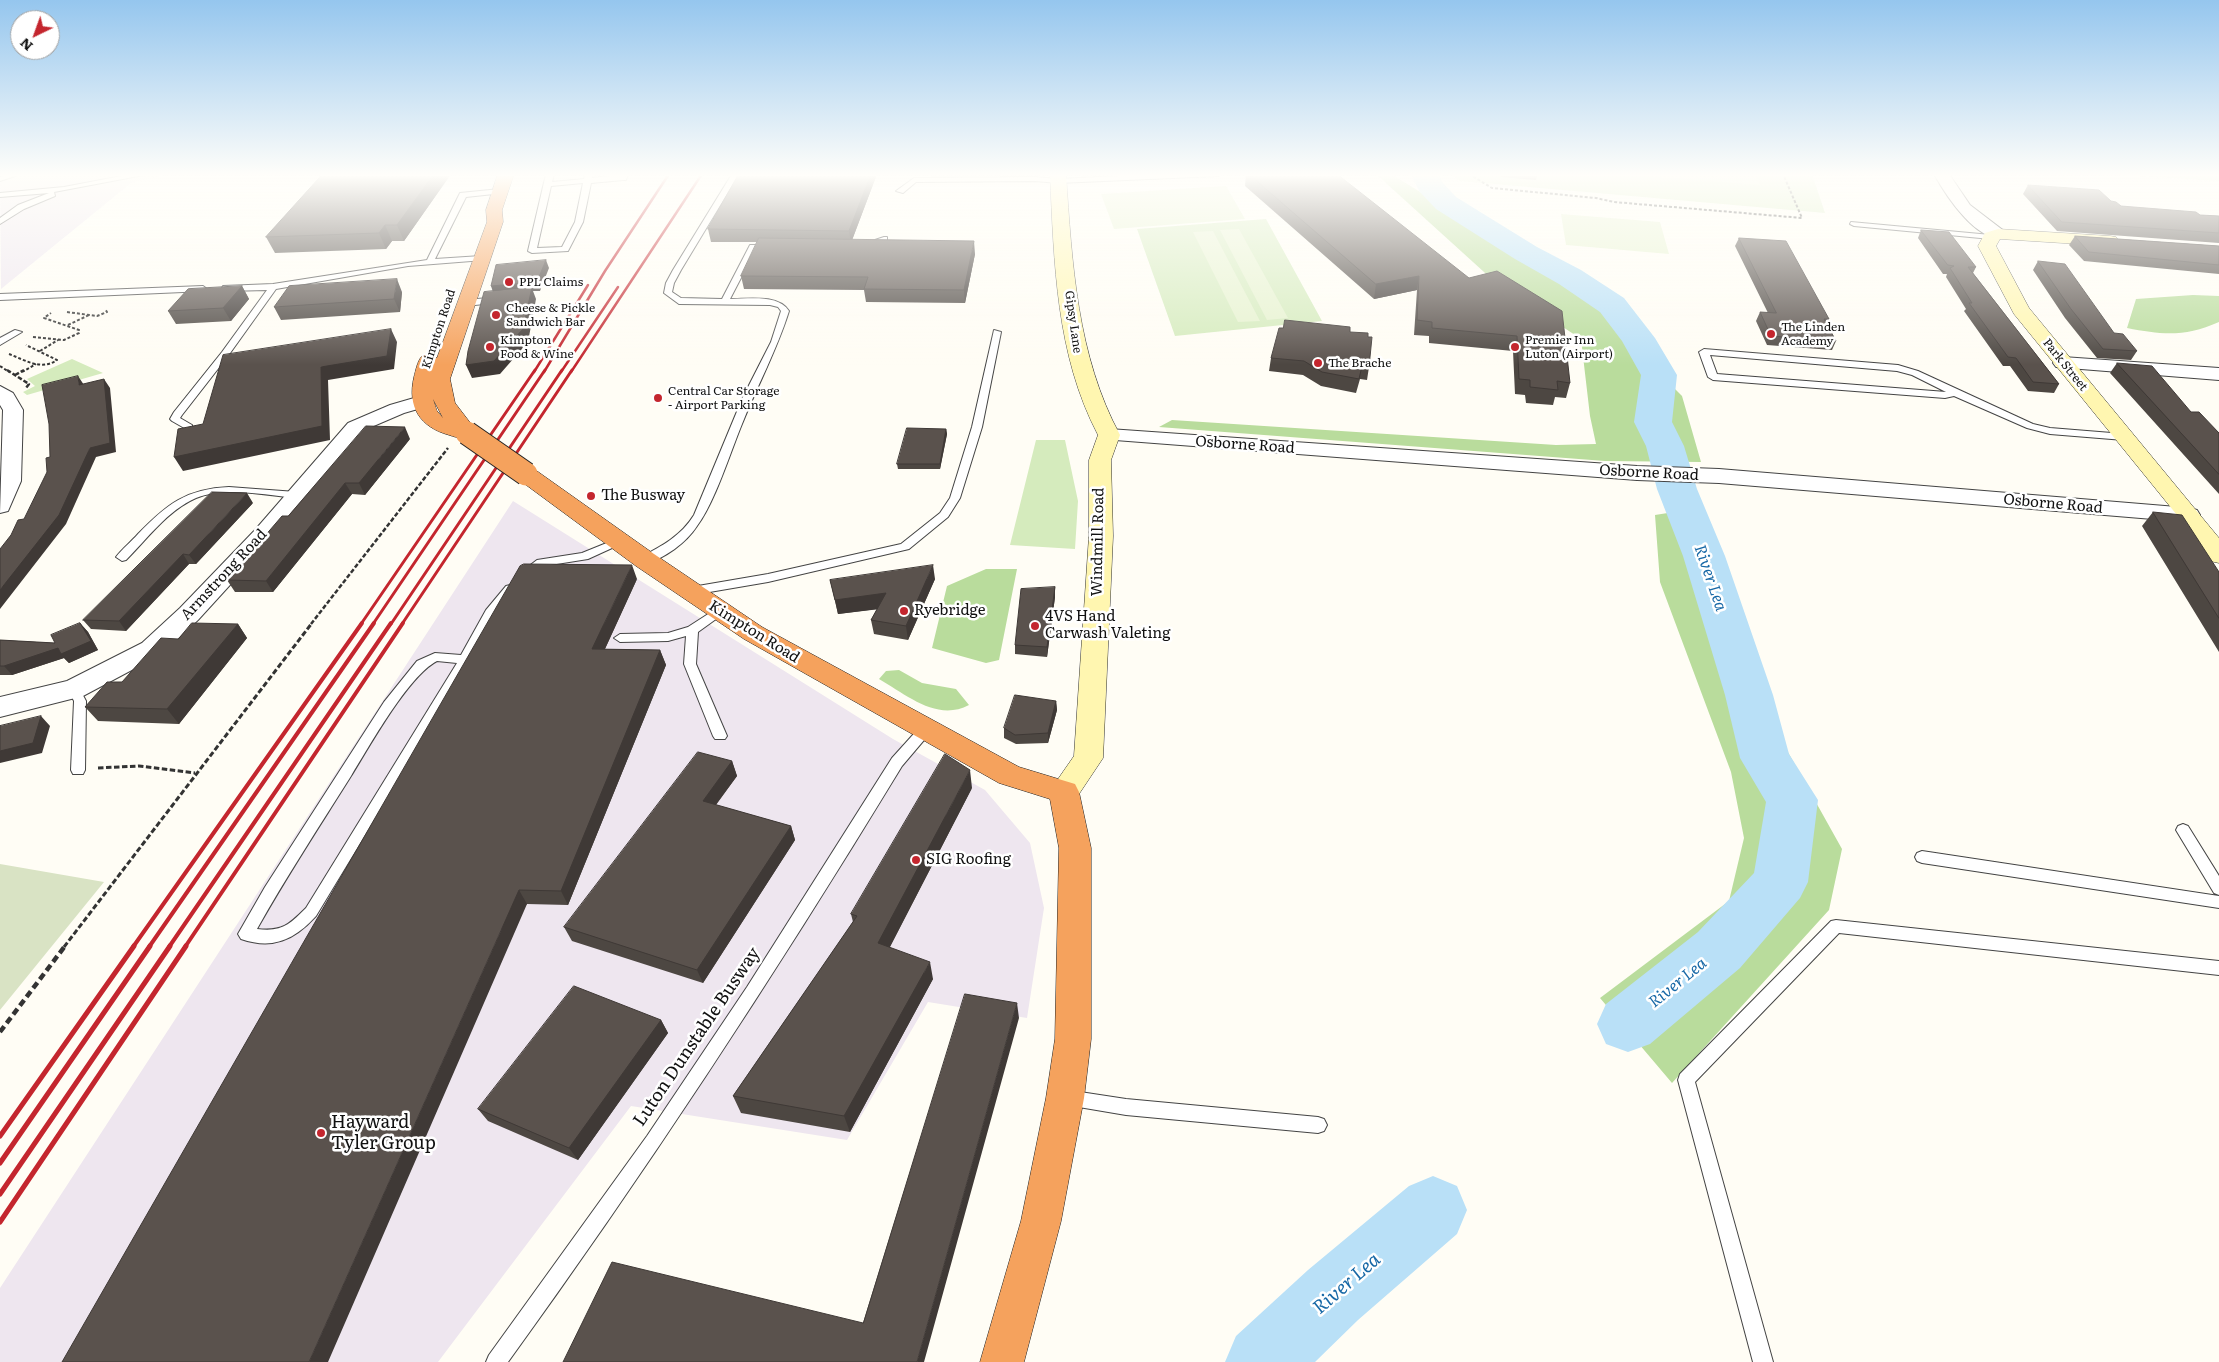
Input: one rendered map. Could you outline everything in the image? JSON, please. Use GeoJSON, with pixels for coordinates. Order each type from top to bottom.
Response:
{"type":"FeatureCollection","features":[{"type":"Feature","properties":{"kind":"highway","name":"Kimpton Road"},"geometry":{"type":"LineString","coordinates":[[470,238],[422,381],[421,402],[430,417],[458,440],[526,474],[719,611],[824,675],[1009,775],[1064,792]]}},
{"type":"Feature","properties":{"kind":"highway","name":"Kimpton Road"},"geometry":{"type":"LineString","coordinates":[[458,440],[440,395],[440,379],[489,238]]}},
{"type":"Feature","properties":{"kind":"highway"},"geometry":{"type":"LineString","coordinates":[[1002,1362],[1041,1221],[1073,1039],[1076,848],[1064,792]]}},
{"type":"Feature","properties":{"kind":"main road","name":"Gipsy Lane"},"geometry":{"type":"LineString","coordinates":[[1061,238],[1077,354],[1094,406],[1109,435]]}},
{"type":"Feature","properties":{"kind":"main road","name":"Park Street"},"geometry":{"type":"LineString","coordinates":[[1992,238],[1987,246],[2020,310],[2189,515],[2219,555]]}},
{"type":"Feature","properties":{"kind":"main road"},"geometry":{"type":"LineString","coordinates":[[2041,238],[2122,242]]}},
{"type":"Feature","properties":{"kind":"main road","name":"Windmill Road"},"geometry":{"type":"LineString","coordinates":[[1064,792],[1088,758],[1101,536],[1100,460],[1109,435]]}},
{"type":"Feature","properties":{"kind":"street"},"geometry":{"type":"LineString","coordinates":[[2063,363],[2219,374]]}},
{"type":"Feature","properties":{"kind":"street"},"geometry":{"type":"LineString","coordinates":[[0,392],[6,397],[13,410],[10,481],[0,506]]}},
{"type":"Feature","properties":{"kind":"street","name":"Armstrong Road"},"geometry":{"type":"LineString","coordinates":[[0,707],[74,689],[151,649],[189,614],[355,427],[397,409],[421,402]]}},
{"type":"Feature","properties":{"kind":"street","name":"Osborne Road"},"geometry":{"type":"LineString","coordinates":[[1109,435],[1637,473],[1719,476],[2189,515]]}},
{"type":"Feature","properties":{"kind":"lane"},"geometry":{"type":"LineString","coordinates":[[430,262],[442,238]]}},
{"type":"Feature","properties":{"kind":"lane"},"geometry":{"type":"LineString","coordinates":[[535,238],[532,251],[565,249],[571,238]]}},
{"type":"Feature","properties":{"kind":"lane"},"geometry":{"type":"LineString","coordinates":[[645,560],[674,545],[690,531],[699,515],[748,397],[775,342],[785,311],[782,305],[772,302],[678,301],[668,292],[670,283],[697,238]]}},
{"type":"Feature","properties":{"kind":"lane"},"geometry":{"type":"LineString","coordinates":[[858,246],[884,239]]}},
{"type":"Feature","properties":{"kind":"lane"},"geometry":{"type":"LineString","coordinates":[[724,301],[753,247],[782,247]]}},
{"type":"Feature","properties":{"kind":"lane"},"geometry":{"type":"LineString","coordinates":[[0,297],[273,287],[366,270],[481,258]]}},
{"type":"Feature","properties":{"kind":"lane"},"geometry":{"type":"LineString","coordinates":[[189,427],[178,422],[176,419],[177,414],[225,354],[273,287]]}},
{"type":"Feature","properties":{"kind":"lane"},"geometry":{"type":"LineString","coordinates":[[466,303],[512,298]]}},
{"type":"Feature","properties":{"kind":"lane"},"geometry":{"type":"LineString","coordinates":[[0,342],[18,332]]}},
{"type":"Feature","properties":{"kind":"lane"},"geometry":{"type":"LineString","coordinates":[[692,591],[768,578],[905,547],[944,515],[955,498],[977,427],[997,332]]}},
{"type":"Feature","properties":{"kind":"lane"},"geometry":{"type":"LineString","coordinates":[[1955,393],[1945,395],[1835,388],[1713,377],[1704,352],[1898,368],[1915,372],[1955,393],[2040,428],[2124,437]]}},
{"type":"Feature","properties":{"kind":"lane"},"geometry":{"type":"LineString","coordinates":[[122,557],[174,508],[191,497],[214,491],[296,495]]}},
{"type":"Feature","properties":{"kind":"lane"},"geometry":{"type":"LineString","coordinates":[[465,660],[435,657],[421,664],[389,705],[270,890],[246,934],[274,938],[294,931],[311,912],[465,660],[490,613],[520,578],[541,563],[584,556],[619,541]]}},
{"type":"Feature","properties":{"kind":"lane"},"geometry":{"type":"LineString","coordinates":[[620,638],[668,637],[692,630],[719,611]]}},
{"type":"Feature","properties":{"kind":"lane"},"geometry":{"type":"LineString","coordinates":[[692,630],[690,664],[720,736]]}},
{"type":"Feature","properties":{"kind":"lane"},"geometry":{"type":"LineString","coordinates":[[74,689],[80,700],[78,770]]}},
{"type":"Feature","properties":{"kind":"lane","name":"Luton Dunstable Busway"},"geometry":{"type":"LineString","coordinates":[[496,1362],[543,1298],[711,1056],[897,762],[925,730]]}},
{"type":"Feature","properties":{"kind":"lane"},"geometry":{"type":"LineString","coordinates":[[2183,830],[2219,889]]}},
{"type":"Feature","properties":{"kind":"lane"},"geometry":{"type":"LineString","coordinates":[[1922,857],[2219,902]]}},
{"type":"Feature","properties":{"kind":"lane"},"geometry":{"type":"LineString","coordinates":[[1763,1362],[1686,1080],[1836,926],[2219,968]]}},
{"type":"Feature","properties":{"kind":"lane"},"geometry":{"type":"LineString","coordinates":[[1064,1098],[1126,1107],[1318,1125]]}},
{"type":"Feature","properties":{"kind":"path"},"geometry":{"type":"LineString","coordinates":[[64,312],[97,316],[107,312],[100,308]]}},
{"type":"Feature","properties":{"kind":"path"},"geometry":{"type":"LineString","coordinates":[[6,353],[46,366],[57,360],[25,345],[25,342],[37,336],[60,340],[70,339],[80,331],[44,318],[49,314],[58,312]]}},
{"type":"Feature","properties":{"kind":"path"},"geometry":{"type":"LineString","coordinates":[[67,326],[90,315]]}},
{"type":"Feature","properties":{"kind":"path"},"geometry":{"type":"LineString","coordinates":[[39,351],[60,340]]}},
{"type":"Feature","properties":{"kind":"path"},"geometry":{"type":"LineString","coordinates":[[15,375],[36,364]]}},
{"type":"Feature","properties":{"kind":"path"},"geometry":{"type":"LineString","coordinates":[[0,1032],[195,773],[428,471],[458,440]]}},
{"type":"Feature","properties":{"kind":"path"},"geometry":{"type":"LineString","coordinates":[[78,770],[139,766],[195,773]]}},
{"type":"Feature","properties":{"kind":"shaded area"},"geometry":{"type":"Polygon","coordinates":[[[1,238],[64,238],[1,289],[1,238]]]}},
{"type":"Feature","properties":{"kind":"shaded area"},"geometry":{"type":"Polygon","coordinates":[[[513,501],[893,739],[985,790],[1030,843],[1044,908],[1027,1018],[928,1002],[847,1140],[631,1106],[438,1362],[0,1362],[0,1288],[513,501]]]}},
{"type":"Feature","properties":{"kind":"green space"},"geometry":{"type":"Polygon","coordinates":[[[1140,238],[1276,238],[1322,321],[1175,336],[1140,238]]]}},
{"type":"Feature","properties":{"kind":"green space"},"geometry":{"type":"Polygon","coordinates":[[[1196,238],[1216,238],[1260,321],[1238,322],[1196,238]]]}},
{"type":"Feature","properties":{"kind":"green space"},"geometry":{"type":"Polygon","coordinates":[[[1224,238],[1244,238],[1288,318],[1267,320],[1224,238]]]}},
{"type":"Feature","properties":{"kind":"green space"},"geometry":{"type":"Polygon","coordinates":[[[1446,238],[1494,238],[1594,299],[1666,362],[1674,388],[1682,396],[1701,462],[1605,461],[1159,427],[1172,420],[1556,445],[1596,444],[1590,416],[1581,339],[1495,282],[1446,238]]]}},
{"type":"Feature","properties":{"kind":"green space"},"geometry":{"type":"Polygon","coordinates":[[[1565,238],[1664,238],[1669,254],[1566,245],[1565,238]]]}},
{"type":"Feature","properties":{"kind":"green space"},"geometry":{"type":"Polygon","coordinates":[[[2193,295],[2219,296],[2219,322],[2195,330],[2174,333],[2127,328],[2136,299],[2193,295]]]}},
{"type":"Feature","properties":{"kind":"green space"},"geometry":{"type":"Polygon","coordinates":[[[72,359],[103,373],[27,395],[23,392],[35,386],[27,379],[72,359]]]}},
{"type":"Feature","properties":{"kind":"green space"},"geometry":{"type":"Polygon","coordinates":[[[1036,440],[1065,440],[1078,501],[1075,549],[1010,545],[1036,440]]]}},
{"type":"Feature","properties":{"kind":"green space"},"geometry":{"type":"Polygon","coordinates":[[[1674,512],[1696,515],[1713,541],[1775,729],[1842,849],[1829,910],[1672,1083],[1600,998],[1729,901],[1744,838],[1731,772],[1660,582],[1655,515],[1674,512]]]}},
{"type":"Feature","properties":{"kind":"green space"},"geometry":{"type":"Polygon","coordinates":[[[986,569],[1017,569],[999,660],[986,663],[932,648],[947,586],[986,569]]]}},
{"type":"Feature","properties":{"kind":"green space"},"geometry":{"type":"Polygon","coordinates":[[[899,670],[922,683],[956,689],[969,705],[957,709],[945,710],[934,708],[911,699],[879,679],[886,671],[899,670]]]}},
{"type":"Feature","properties":{"kind":"green space"},"geometry":{"type":"Polygon","coordinates":[[[0,864],[104,882],[0,1010],[0,864]]]}},
{"type":"Feature","properties":{"kind":"building"},"geometry":{"type":"Polygon","coordinates":[[[759,238],[974,241],[964,290],[864,289],[868,277],[741,276],[759,238]]]}},
{"type":"Feature","properties":{"kind":"building"},"geometry":{"type":"Polygon","coordinates":[[[1322,238],[1418,238],[1469,278],[1497,271],[1562,311],[1570,383],[1557,381],[1558,390],[1530,387],[1530,380],[1519,379],[1517,336],[1432,328],[1432,322],[1417,320],[1419,276],[1376,284],[1322,238]]]}},
{"type":"Feature","properties":{"kind":"building"},"geometry":{"type":"Polygon","coordinates":[[[1739,238],[1786,241],[1829,319],[1824,319],[1836,341],[1771,336],[1760,312],[1776,313],[1739,238]]]}},
{"type":"Feature","properties":{"kind":"building"},"geometry":{"type":"Polygon","coordinates":[[[1927,238],[1953,238],[1976,267],[1968,267],[2059,384],[2033,382],[2016,358],[2008,357],[1969,303],[1972,303],[1950,268],[1954,266],[1948,265],[1927,238]]]}},
{"type":"Feature","properties":{"kind":"building"},"geometry":{"type":"Polygon","coordinates":[[[2076,238],[2219,246],[2219,265],[2089,252],[2076,238]]]}},
{"type":"Feature","properties":{"kind":"building"},"geometry":{"type":"Polygon","coordinates":[[[546,260],[537,282],[491,286],[496,265],[546,260]]]}},
{"type":"Feature","properties":{"kind":"building"},"geometry":{"type":"Polygon","coordinates":[[[2038,261],[2065,264],[2114,333],[2123,334],[2137,351],[2103,349],[2071,309],[2038,261]]]}},
{"type":"Feature","properties":{"kind":"building"},"geometry":{"type":"Polygon","coordinates":[[[397,279],[394,299],[274,307],[289,286],[397,279]]]}},
{"type":"Feature","properties":{"kind":"building"},"geometry":{"type":"Polygon","coordinates":[[[242,286],[223,308],[168,311],[188,289],[242,286]]]}},
{"type":"Feature","properties":{"kind":"building"},"geometry":{"type":"Polygon","coordinates":[[[532,287],[523,329],[494,361],[466,365],[484,292],[532,287]]]}},
{"type":"Feature","properties":{"kind":"building","name":"The Brache"},"geometry":{"type":"Polygon","coordinates":[[[1285,320],[1350,327],[1350,332],[1368,333],[1368,337],[1372,337],[1369,367],[1362,366],[1359,379],[1322,372],[1304,361],[1271,358],[1279,328],[1283,328],[1285,320]]]}},
{"type":"Feature","properties":{"kind":"building"},"geometry":{"type":"Polygon","coordinates":[[[391,329],[387,356],[321,367],[322,426],[174,457],[178,429],[203,424],[223,355],[391,329]]]}},
{"type":"Feature","properties":{"kind":"building"},"geometry":{"type":"Polygon","coordinates":[[[2117,363],[2152,366],[2191,412],[2199,412],[2219,433],[2219,474],[2117,363]]]}},
{"type":"Feature","properties":{"kind":"building"},"geometry":{"type":"Polygon","coordinates":[[[78,376],[79,385],[104,379],[110,443],[90,448],[59,515],[0,590],[0,549],[11,535],[18,520],[24,519],[47,472],[46,458],[50,457],[49,424],[42,385],[78,376]]]}},
{"type":"Feature","properties":{"kind":"building"},"geometry":{"type":"Polygon","coordinates":[[[366,426],[405,427],[359,483],[345,483],[266,581],[227,580],[282,516],[288,516],[366,426]]]}},
{"type":"Feature","properties":{"kind":"building"},"geometry":{"type":"Polygon","coordinates":[[[907,428],[946,429],[940,464],[897,464],[907,428]]]}},
{"type":"Feature","properties":{"kind":"building"},"geometry":{"type":"Polygon","coordinates":[[[212,492],[247,493],[189,555],[183,554],[119,621],[83,620],[212,492]]]}},
{"type":"Feature","properties":{"kind":"building"},"geometry":{"type":"Polygon","coordinates":[[[2153,512],[2182,515],[2219,572],[2219,618],[2153,512]]]}},
{"type":"Feature","properties":{"kind":"building","name":"Hayward Tyler Group"},"geometry":{"type":"Polygon","coordinates":[[[524,564],[632,565],[592,649],[660,650],[561,891],[519,890],[309,1362],[62,1362],[520,566],[524,564]]]}},
{"type":"Feature","properties":{"kind":"building"},"geometry":{"type":"Polygon","coordinates":[[[933,565],[906,626],[871,620],[886,593],[835,600],[830,580],[933,565]]]}},
{"type":"Feature","properties":{"kind":"building","name":"4VS Hand Carwash Valeting"},"geometry":{"type":"Polygon","coordinates":[[[1055,587],[1047,647],[1015,645],[1021,589],[1055,587]]]}},
{"type":"Feature","properties":{"kind":"building"},"geometry":{"type":"Polygon","coordinates":[[[80,623],[91,641],[61,654],[58,648],[0,666],[0,640],[55,643],[51,635],[80,623]]]}},
{"type":"Feature","properties":{"kind":"building"},"geometry":{"type":"Polygon","coordinates":[[[192,623],[238,624],[167,709],[85,707],[107,682],[122,682],[161,638],[178,639],[192,623]]]}},
{"type":"Feature","properties":{"kind":"building"},"geometry":{"type":"Polygon","coordinates":[[[1015,695],[1056,701],[1048,733],[1015,735],[1004,728],[1015,695]]]}},
{"type":"Feature","properties":{"kind":"building"},"geometry":{"type":"Polygon","coordinates":[[[41,716],[33,743],[0,751],[0,726],[41,716]]]}},
{"type":"Feature","properties":{"kind":"building"},"geometry":{"type":"Polygon","coordinates":[[[698,752],[732,761],[703,801],[791,826],[697,970],[564,927],[698,752]]]}},
{"type":"Feature","properties":{"kind":"building"},"geometry":{"type":"Polygon","coordinates":[[[945,754],[970,770],[878,943],[930,962],[844,1116],[733,1096],[857,916],[851,914],[945,754]]]}},
{"type":"Feature","properties":{"kind":"building"},"geometry":{"type":"Polygon","coordinates":[[[574,986],[661,1020],[569,1148],[478,1109],[574,986]]]}},
{"type":"Feature","properties":{"kind":"building"},"geometry":{"type":"Polygon","coordinates":[[[965,994],[1017,1003],[917,1362],[563,1362],[612,1262],[863,1323],[965,994]]]}},
{"type":"Feature","properties":{"kind":"waterway","name":"River Lea"},"geometry":{"type":"LineString","coordinates":[[1501,238],[1570,277],[1612,305],[1638,338],[1659,375],[1653,422],[1665,446],[1677,489],[1704,556],[1749,695],[1765,758],[1792,800],[1780,882],[1719,950],[1628,1024]]}},
{"type":"Feature","properties":{"kind":"waterway","name":"River Lea"},"geometry":{"type":"LineString","coordinates":[[1262,1362],[1333,1295],[1433,1210]]}},
{"type":"Feature","properties":{"kind":"railway"},"geometry":{"type":"LineString","coordinates":[[544,372],[627,238]]}},
{"type":"Feature","properties":{"kind":"railway"},"geometry":{"type":"LineString","coordinates":[[571,372],[660,238]]}},
{"type":"Feature","properties":{"kind":"railway"},"geometry":{"type":"LineString","coordinates":[[534,372],[588,285]]}},
{"type":"Feature","properties":{"kind":"railway"},"geometry":{"type":"LineString","coordinates":[[561,372],[618,287]]}},
{"type":"Feature","properties":{"kind":"railway"},"geometry":{"type":"LineString","coordinates":[[361,624],[535,370]]}},
{"type":"Feature","properties":{"kind":"railway"},"geometry":{"type":"LineString","coordinates":[[373,624],[545,370]]}},
{"type":"Feature","properties":{"kind":"railway"},"geometry":{"type":"LineString","coordinates":[[391,624],[562,370]]}},
{"type":"Feature","properties":{"kind":"railway"},"geometry":{"type":"LineString","coordinates":[[402,624],[572,370]]}},
{"type":"Feature","properties":{"kind":"railway"},"geometry":{"type":"LineString","coordinates":[[133,947],[362,623]]}},
{"type":"Feature","properties":{"kind":"railway"},"geometry":{"type":"LineString","coordinates":[[149,947],[374,623]]}},
{"type":"Feature","properties":{"kind":"railway"},"geometry":{"type":"LineString","coordinates":[[169,947],[391,623]]}},
{"type":"Feature","properties":{"kind":"railway"},"geometry":{"type":"LineString","coordinates":[[185,947],[403,623]]}},
{"type":"Feature","properties":{"kind":"railway"},"geometry":{"type":"LineString","coordinates":[[0,1136],[134,946]]}},
{"type":"Feature","properties":{"kind":"railway"},"geometry":{"type":"LineString","coordinates":[[0,1163],[150,946]]}},
{"type":"Feature","properties":{"kind":"railway"},"geometry":{"type":"LineString","coordinates":[[0,1194],[170,946]]}},
{"type":"Feature","properties":{"kind":"railway"},"geometry":{"type":"LineString","coordinates":[[0,1222],[186,946]]}},
{"type":"Feature","properties":{"kind":"place","name":"PPL Claims"},"geometry":{"type":"Point","coordinates":[509,282]}},
{"type":"Feature","properties":{"kind":"place","name":"Cheese & Pickle Sandwich Bar"},"geometry":{"type":"Point","coordinates":[496,315]}},
{"type":"Feature","properties":{"kind":"place","name":"The Linden Academy"},"geometry":{"type":"Point","coordinates":[1771,334]}},
{"type":"Feature","properties":{"kind":"place","name":"Kimpton Food & Wine"},"geometry":{"type":"Point","coordinates":[490,347]}},
{"type":"Feature","properties":{"kind":"place","name":"Premier Inn Luton (Airport)"},"geometry":{"type":"Point","coordinates":[1515,347]}},
{"type":"Feature","properties":{"kind":"place","name":"The Brache"},"geometry":{"type":"Point","coordinates":[1318,363]}},
{"type":"Feature","properties":{"kind":"place","name":"Central Car Storage - Airport Parking"},"geometry":{"type":"Point","coordinates":[658,398]}},
{"type":"Feature","properties":{"kind":"place","name":"The Busway"},"geometry":{"type":"Point","coordinates":[591,496]}},
{"type":"Feature","properties":{"kind":"place","name":"Ryebridge"},"geometry":{"type":"Point","coordinates":[904,611]}},
{"type":"Feature","properties":{"kind":"place","name":"4VS Hand Carwash Valeting"},"geometry":{"type":"Point","coordinates":[1035,626]}},
{"type":"Feature","properties":{"kind":"place","name":"SIG Roofing"},"geometry":{"type":"Point","coordinates":[916,860]}},
{"type":"Feature","properties":{"kind":"place","name":"Hayward Tyler Group"},"geometry":{"type":"Point","coordinates":[321,1133]}}]}
